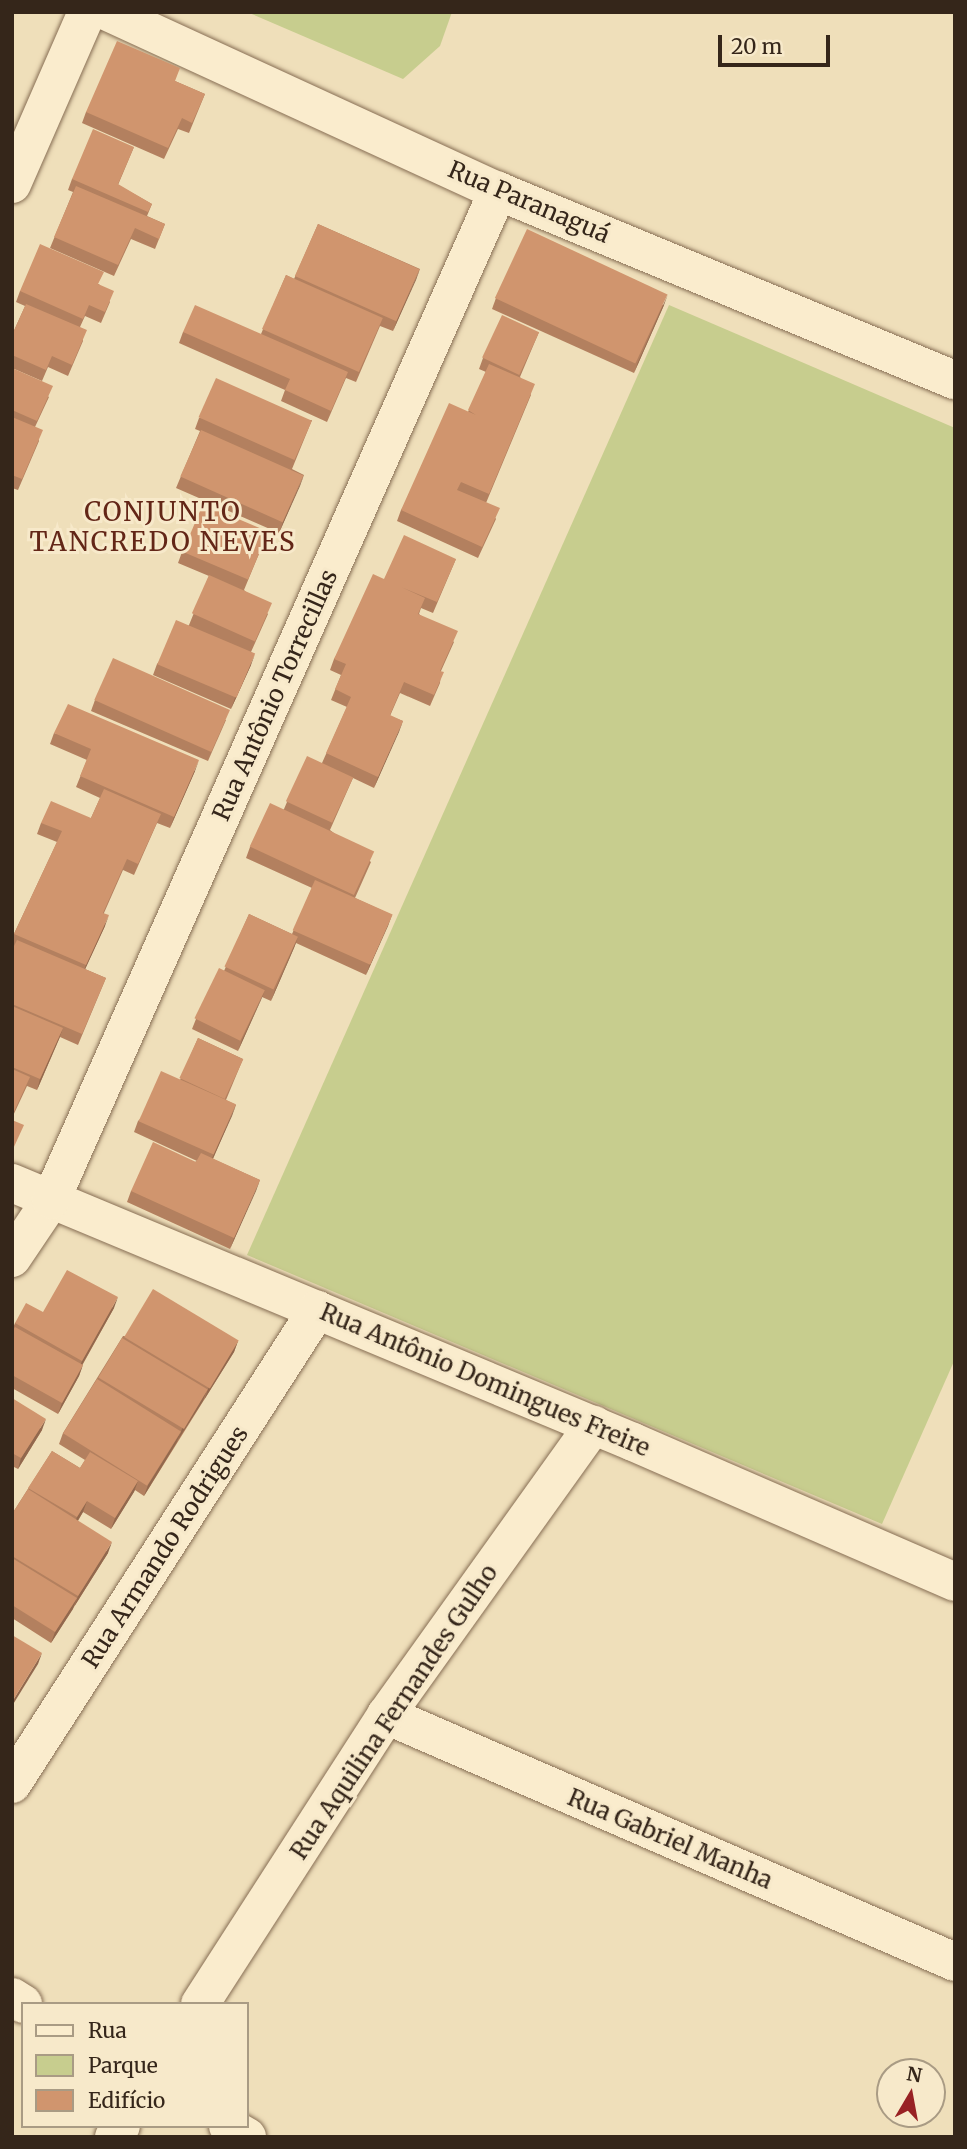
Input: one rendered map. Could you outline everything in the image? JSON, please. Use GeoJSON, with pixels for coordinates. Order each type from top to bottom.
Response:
{"type":"FeatureCollection","features":[{"type":"Feature","properties":{"kind":"street"},"geometry":{"type":"LineString","coordinates":[[12,184],[87,12]]}},
{"type":"Feature","properties":{"kind":"street","name":"Rua Paranaguá"},"geometry":{"type":"LineString","coordinates":[[108,12],[498,191],[955,380]]}},
{"type":"Feature","properties":{"kind":"street","name":"Rua Antônio Torrecillas"},"geometry":{"type":"LineString","coordinates":[[12,1258],[51,1200],[498,191]]}},
{"type":"Feature","properties":{"kind":"street","name":"Rua Antônio Domingues Freire"},"geometry":{"type":"LineString","coordinates":[[12,1183],[594,1425],[955,1583]]}},
{"type":"Feature","properties":{"kind":"street","name":"Rua Armando Rodrigues"},"geometry":{"type":"LineString","coordinates":[[12,1784],[317,1310]]}},
{"type":"Feature","properties":{"kind":"street","name":"Rua Aquilina Fernandes Gulho"},"geometry":{"type":"LineString","coordinates":[[201,2002],[386,1716],[594,1425]]}},
{"type":"Feature","properties":{"kind":"street","name":"Rua Gabriel Manha"},"geometry":{"type":"LineString","coordinates":[[386,1716],[955,1962]]}},
{"type":"Feature","properties":{"kind":"street"},"geometry":{"type":"LineString","coordinates":[[231,2128],[247,2137]]}},
{"type":"Feature","properties":{"kind":"green space"},"geometry":{"type":"Polygon","coordinates":[[[247,12],[452,12],[440,46],[403,79],[247,12]]]}},
{"type":"Feature","properties":{"kind":"green space"},"geometry":{"type":"Polygon","coordinates":[[[669,305],[955,428],[955,1359],[882,1524],[247,1255],[669,305]]]}},
{"type":"Feature","properties":{"kind":"building"},"geometry":{"type":"Polygon","coordinates":[[[117,41],[180,68],[175,81],[205,94],[192,123],[182,118],[168,148],[86,112],[117,41]]]}},
{"type":"Feature","properties":{"kind":"building"},"geometry":{"type":"Polygon","coordinates":[[[93,129],[134,147],[118,184],[152,204],[148,212],[72,179],[93,129]]]}},
{"type":"Feature","properties":{"kind":"building"},"geometry":{"type":"Polygon","coordinates":[[[76,186],[165,224],[159,239],[135,228],[118,265],[54,237],[76,186]]]}},
{"type":"Feature","properties":{"kind":"building"},"geometry":{"type":"Polygon","coordinates":[[[318,224],[419,269],[396,321],[295,276],[318,224]]]}},
{"type":"Feature","properties":{"kind":"building"},"geometry":{"type":"Polygon","coordinates":[[[527,229],[667,295],[635,363],[495,298],[527,229]]]}},
{"type":"Feature","properties":{"kind":"building"},"geometry":{"type":"Polygon","coordinates":[[[40,244],[104,272],[98,284],[114,291],[105,312],[89,305],[83,319],[20,291],[40,244]]]}},
{"type":"Feature","properties":{"kind":"building"},"geometry":{"type":"Polygon","coordinates":[[[286,275],[383,318],[359,372],[262,329],[286,275]]]}},
{"type":"Feature","properties":{"kind":"building"},"geometry":{"type":"Polygon","coordinates":[[[26,304],[87,330],[72,365],[52,356],[46,370],[12,355],[12,335],[26,304]]]}},
{"type":"Feature","properties":{"kind":"building"},"geometry":{"type":"Polygon","coordinates":[[[195,305],[348,372],[331,411],[285,390],[290,379],[183,332],[195,305]]]}},
{"type":"Feature","properties":{"kind":"building"},"geometry":{"type":"Polygon","coordinates":[[[502,315],[539,332],[519,375],[482,358],[502,315]]]}},
{"type":"Feature","properties":{"kind":"building"},"geometry":{"type":"Polygon","coordinates":[[[489,364],[535,384],[489,494],[461,482],[457,490],[500,508],[482,547],[401,510],[449,403],[476,415],[468,410],[489,364]]]}},
{"type":"Feature","properties":{"kind":"building"},"geometry":{"type":"Polygon","coordinates":[[[12,368],[53,386],[37,421],[12,410],[12,368]]]}},
{"type":"Feature","properties":{"kind":"building"},"geometry":{"type":"Polygon","coordinates":[[[216,378],[312,421],[294,460],[199,417],[216,378]]]}},
{"type":"Feature","properties":{"kind":"building"},"geometry":{"type":"Polygon","coordinates":[[[12,417],[43,430],[22,479],[12,475],[12,417]]]}},
{"type":"Feature","properties":{"kind":"building"},"geometry":{"type":"Polygon","coordinates":[[[201,430],[303,476],[283,522],[180,477],[201,430]]]}},
{"type":"Feature","properties":{"kind":"building"},"geometry":{"type":"Polygon","coordinates":[[[203,504],[268,532],[248,580],[183,552],[203,504]]]}},
{"type":"Feature","properties":{"kind":"building"},"geometry":{"type":"Polygon","coordinates":[[[404,535],[456,559],[437,602],[401,587],[425,598],[418,614],[458,631],[440,671],[444,672],[434,695],[404,682],[390,715],[403,721],[378,777],[326,753],[351,697],[335,689],[346,664],[334,659],[373,574],[384,579],[404,535]]]}},
{"type":"Feature","properties":{"kind":"building"},"geometry":{"type":"Polygon","coordinates":[[[209,575],[272,603],[255,641],[192,613],[209,575]]]}},
{"type":"Feature","properties":{"kind":"building"},"geometry":{"type":"Polygon","coordinates":[[[176,620],[255,654],[236,698],[157,664],[176,620]]]}},
{"type":"Feature","properties":{"kind":"building"},"geometry":{"type":"Polygon","coordinates":[[[113,658],[230,710],[211,752],[94,700],[113,658]]]}},
{"type":"Feature","properties":{"kind":"building"},"geometry":{"type":"Polygon","coordinates":[[[68,704],[199,760],[174,817],[80,776],[91,749],[54,733],[68,704]]]}},
{"type":"Feature","properties":{"kind":"building"},"geometry":{"type":"Polygon","coordinates":[[[307,756],[353,778],[332,823],[286,801],[307,756]]]}},
{"type":"Feature","properties":{"kind":"building"},"geometry":{"type":"Polygon","coordinates":[[[104,789],[161,814],[138,864],[127,859],[103,913],[109,915],[86,965],[14,934],[62,831],[41,823],[51,801],[91,818],[104,789]]]}},
{"type":"Feature","properties":{"kind":"building"},"geometry":{"type":"Polygon","coordinates":[[[270,803],[374,852],[354,895],[250,847],[270,803]]]}},
{"type":"Feature","properties":{"kind":"building"},"geometry":{"type":"Polygon","coordinates":[[[315,880],[393,915],[370,965],[293,930],[315,880]]]}},
{"type":"Feature","properties":{"kind":"building"},"geometry":{"type":"Polygon","coordinates":[[[249,914],[298,937],[273,989],[224,967],[249,914]]]}},
{"type":"Feature","properties":{"kind":"building"},"geometry":{"type":"Polygon","coordinates":[[[17,940],[106,978],[82,1034],[12,1004],[12,950],[17,940]]]}},
{"type":"Feature","properties":{"kind":"building"},"geometry":{"type":"Polygon","coordinates":[[[219,968],[265,990],[240,1041],[194,1018],[219,968]]]}},
{"type":"Feature","properties":{"kind":"building"},"geometry":{"type":"Polygon","coordinates":[[[12,1006],[63,1028],[40,1079],[12,1067],[12,1006]]]}},
{"type":"Feature","properties":{"kind":"building"},"geometry":{"type":"Polygon","coordinates":[[[198,1038],[243,1059],[225,1099],[179,1078],[198,1038]]]}},
{"type":"Feature","properties":{"kind":"building"},"geometry":{"type":"Polygon","coordinates":[[[12,1069],[30,1077],[12,1116],[12,1069]]]}},
{"type":"Feature","properties":{"kind":"building"},"geometry":{"type":"Polygon","coordinates":[[[161,1071],[236,1104],[214,1155],[139,1121],[161,1071]]]}},
{"type":"Feature","properties":{"kind":"building"},"geometry":{"type":"Polygon","coordinates":[[[12,1120],[24,1125],[13,1149],[12,1149],[12,1120]]]}},
{"type":"Feature","properties":{"kind":"building"},"geometry":{"type":"Polygon","coordinates":[[[153,1142],[196,1162],[201,1153],[260,1180],[234,1238],[131,1191],[153,1142]]]}},
{"type":"Feature","properties":{"kind":"building"},"geometry":{"type":"Polygon","coordinates":[[[67,1270],[118,1297],[82,1361],[15,1323],[26,1303],[43,1312],[67,1270]]]}},
{"type":"Feature","properties":{"kind":"building"},"geometry":{"type":"Polygon","coordinates":[[[153,1289],[239,1341],[210,1389],[124,1337],[153,1289]]]}},
{"type":"Feature","properties":{"kind":"building"},"geometry":{"type":"Polygon","coordinates":[[[15,1327],[83,1365],[62,1403],[12,1375],[12,1331],[15,1327]]]}},
{"type":"Feature","properties":{"kind":"building"},"geometry":{"type":"Polygon","coordinates":[[[122,1338],[208,1390],[184,1429],[98,1377],[122,1338]]]}},
{"type":"Feature","properties":{"kind":"building"},"geometry":{"type":"Polygon","coordinates":[[[97,1379],[181,1431],[147,1486],[63,1433],[97,1379]]]}},
{"type":"Feature","properties":{"kind":"building"},"geometry":{"type":"Polygon","coordinates":[[[12,1398],[46,1419],[21,1458],[12,1453],[12,1398]]]}},
{"type":"Feature","properties":{"kind":"building"},"geometry":{"type":"Polygon","coordinates":[[[52,1451],[80,1468],[90,1452],[138,1481],[115,1518],[87,1501],[77,1517],[28,1488],[52,1451]]]}},
{"type":"Feature","properties":{"kind":"building"},"geometry":{"type":"Polygon","coordinates":[[[28,1489],[112,1542],[78,1596],[12,1556],[12,1514],[28,1489]]]}},
{"type":"Feature","properties":{"kind":"building"},"geometry":{"type":"Polygon","coordinates":[[[12,1558],[77,1598],[55,1632],[12,1605],[12,1558]]]}},
{"type":"Feature","properties":{"kind":"building"},"geometry":{"type":"Polygon","coordinates":[[[12,1635],[42,1653],[12,1702],[12,1635]]]}},
{"type":"Feature","properties":{"kind":"district","name":"CONJUNTO TANCREDO NEVES"},"geometry":{"type":"Point","coordinates":[163,527]}}]}
